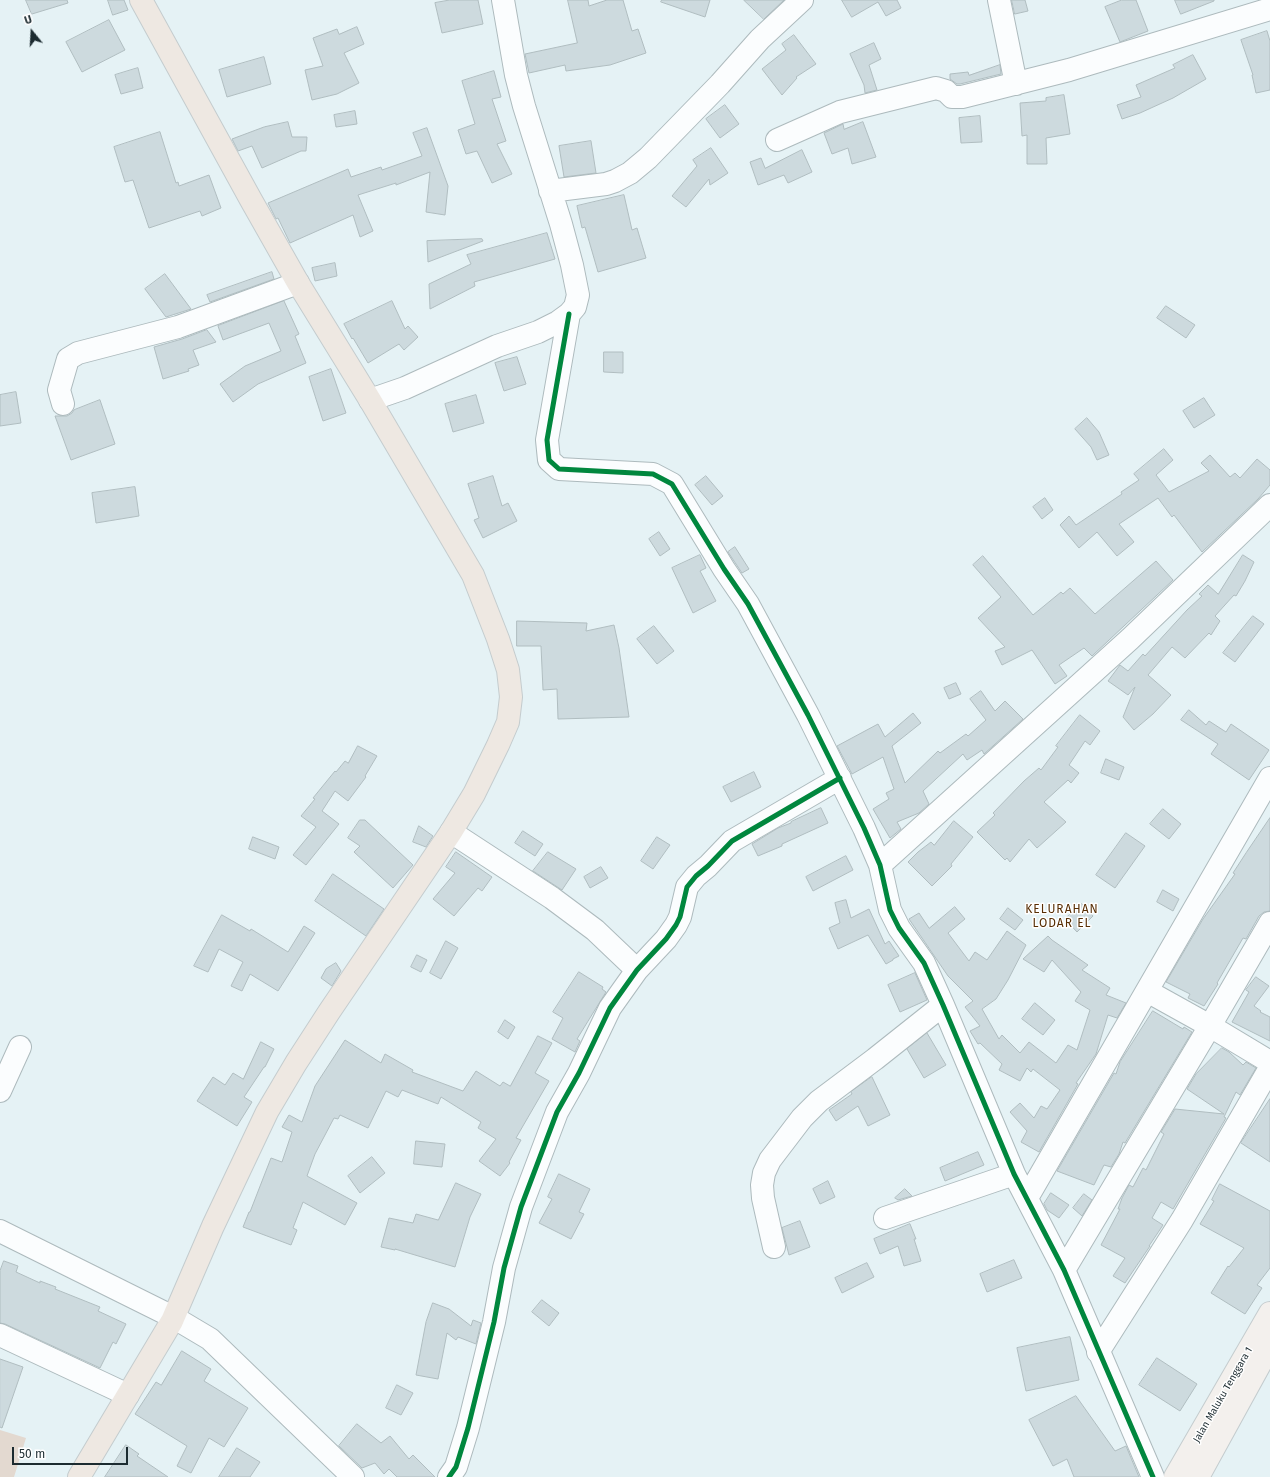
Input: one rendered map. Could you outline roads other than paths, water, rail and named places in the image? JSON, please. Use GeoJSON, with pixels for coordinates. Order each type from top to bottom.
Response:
{"type":"FeatureCollection","features":[{"type":"Feature","properties":{"kind":"highway"},"geometry":{"type":"LineString","coordinates":[[79,1477],[173,1317],[213,1226],[271,1106],[296,1063],[451,832],[474,794],[508,722],[511,697],[508,670],[498,639],[473,575],[370,400],[298,283],[141,0]]}},
{"type":"Feature","properties":{"kind":"main road","name":"Jalan Maluku Tenggara 1"},"geometry":{"type":"LineString","coordinates":[[1175,1477],[1270,1313]]}},
{"type":"Feature","properties":{"kind":"main road","name":"Jalan Maluku Tenggara 1"},"geometry":{"type":"LineString","coordinates":[[1198,1477],[1270,1346]]}},
{"type":"Feature","properties":{"kind":"street"},"geometry":{"type":"LineString","coordinates":[[370,400],[405,388],[497,346],[538,332],[558,322],[569,314],[575,307],[578,295],[572,265],[524,106],[516,75],[503,0]]}},
{"type":"Feature","properties":{"kind":"street"},"geometry":{"type":"LineString","coordinates":[[550,191],[615,182],[630,173],[648,158],[720,84],[760,39],[802,0]]}},
{"type":"Feature","properties":{"kind":"street"},"geometry":{"type":"LineString","coordinates":[[999,0],[1016,84]]}},
{"type":"Feature","properties":{"kind":"street"},"geometry":{"type":"LineString","coordinates":[[777,140],[840,112],[930,89],[940,88],[952,97],[956,98],[1016,84],[1069,70],[1270,9]]}},
{"type":"Feature","properties":{"kind":"street"},"geometry":{"type":"LineString","coordinates":[[63,404],[59,390],[68,359],[78,352],[178,327],[298,283]]}},
{"type":"Feature","properties":{"kind":"street"},"geometry":{"type":"LineString","coordinates":[[569,314],[548,440],[549,460],[559,469],[653,474],[672,484],[724,569],[748,604],[808,714],[864,828],[880,865],[890,910],[899,928],[924,963],[1014,1174],[1064,1270],[1153,1477]]}},
{"type":"Feature","properties":{"kind":"street"},"geometry":{"type":"LineString","coordinates":[[880,865],[1130,639],[1270,505]]}},
{"type":"Feature","properties":{"kind":"street"},"geometry":{"type":"LineString","coordinates":[[449,1477],[456,1467],[468,1428],[494,1322],[504,1268],[521,1207],[557,1112],[579,1073],[610,1008],[637,970],[658,949],[676,925],[680,917],[684,897],[690,882],[732,841],[840,778]]}},
{"type":"Feature","properties":{"kind":"street"},"geometry":{"type":"LineString","coordinates":[[1027,1198],[1147,991],[1263,805],[1270,778]]}},
{"type":"Feature","properties":{"kind":"street"},"geometry":{"type":"LineString","coordinates":[[451,832],[552,898],[595,930],[637,970]]}},
{"type":"Feature","properties":{"kind":"street"},"geometry":{"type":"LineString","coordinates":[[1064,1270],[1270,923]]}},
{"type":"Feature","properties":{"kind":"street"},"geometry":{"type":"LineString","coordinates":[[1147,991],[1270,1062]]}},
{"type":"Feature","properties":{"kind":"street"},"geometry":{"type":"LineString","coordinates":[[774,1246],[762,1192],[764,1173],[770,1160],[802,1118],[820,1101],[943,1005]]}},
{"type":"Feature","properties":{"kind":"street"},"geometry":{"type":"LineString","coordinates":[[0,1091],[20,1047]]}},
{"type":"Feature","properties":{"kind":"street"},"geometry":{"type":"LineString","coordinates":[[1098,1352],[1182,1220],[1270,1068]]}},
{"type":"Feature","properties":{"kind":"street"},"geometry":{"type":"LineString","coordinates":[[885,1218],[1014,1174]]}},
{"type":"Feature","properties":{"kind":"street"},"geometry":{"type":"LineString","coordinates":[[0,1231],[173,1317],[210,1339],[353,1477]]}},
{"type":"Feature","properties":{"kind":"street"},"geometry":{"type":"LineString","coordinates":[[173,1317],[201,1347],[336,1477]]}},
{"type":"Feature","properties":{"kind":"street"},"geometry":{"type":"LineString","coordinates":[[0,1335],[128,1395]]}},
{"type":"Feature","properties":{"kind":"district","name":"KELURAHAN LODAR EL"},"geometry":{"type":"Point","coordinates":[1062,917]}}]}
